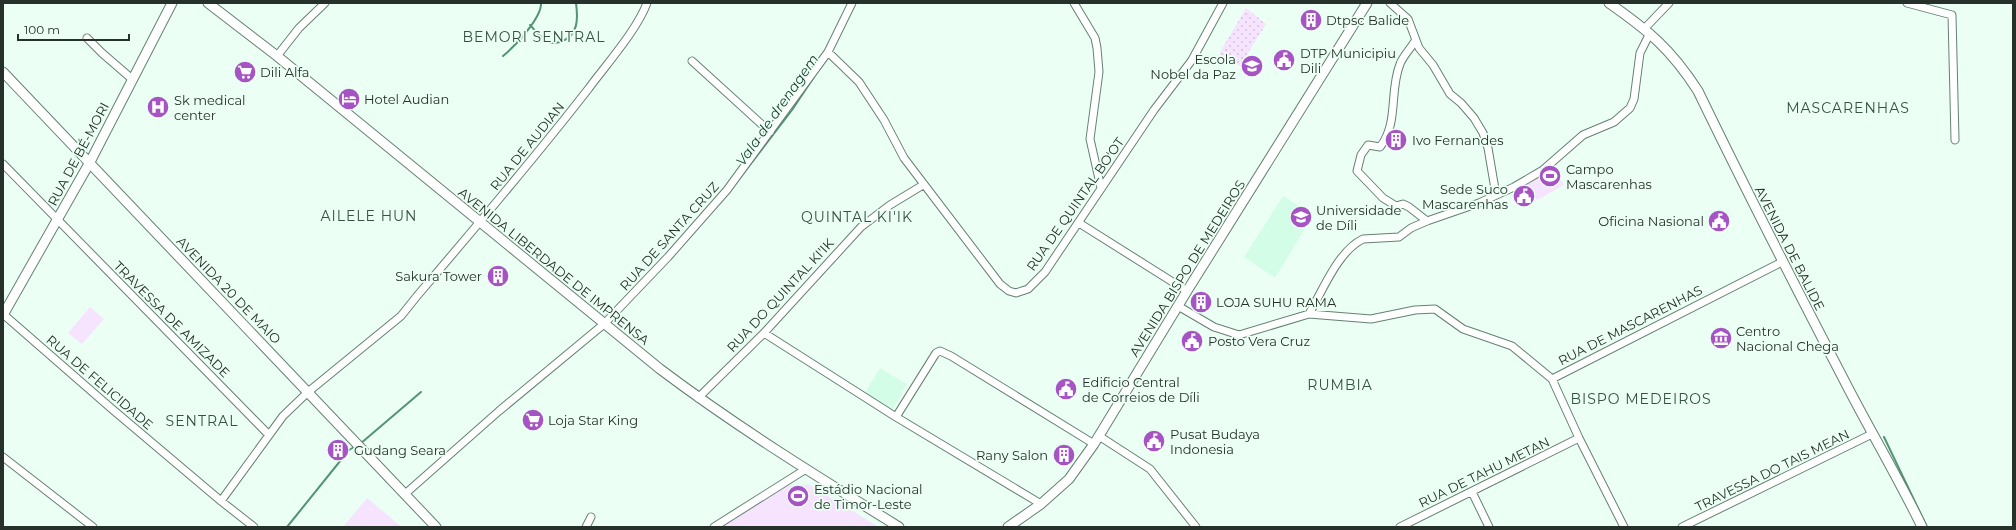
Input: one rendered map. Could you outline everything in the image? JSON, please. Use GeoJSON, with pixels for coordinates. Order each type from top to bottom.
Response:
{"type":"FeatureCollection","features":[{"type":"Feature","properties":{"kind":"main road","name":"RUA DE BÉ-MORI"},"geometry":{"type":"LineString","coordinates":[[3,314],[90,162],[172,3]]}},
{"type":"Feature","properties":{"kind":"main road","name":"AVENIDA LIBERDADE DE IMPRENSA"},"geometry":{"type":"LineString","coordinates":[[208,3],[277,56],[604,324],[698,398],[806,469],[899,527]]}},
{"type":"Feature","properties":{"kind":"main road","name":"AVENIDA BISPO DE MEDEIROS"},"geometry":{"type":"LineString","coordinates":[[1008,527],[1041,504],[1069,479],[1097,440],[1186,291],[1367,3]]}},
{"type":"Feature","properties":{"kind":"main road","name":"AVENIDA DE BALIDE"},"geometry":{"type":"LineString","coordinates":[[1609,3],[1648,31],[1666,48],[1686,72],[1698,91],[1782,262],[1872,434],[1907,495],[1922,527]]}},
{"type":"Feature","properties":{"kind":"main road","name":"AVENIDA 20 DE MAIO"},"geometry":{"type":"LineString","coordinates":[[3,72],[436,527]]}},
{"type":"Feature","properties":{"kind":"street"},"geometry":{"type":"LineString","coordinates":[[277,56],[299,28],[325,3]]}},
{"type":"Feature","properties":{"kind":"street","name":"RUA DE AUDIAN"},"geometry":{"type":"LineString","coordinates":[[308,392],[401,316],[546,143],[605,67],[635,24],[647,3]]}},
{"type":"Feature","properties":{"kind":"street","name":"RUA DE SANTA CRUZ"},"geometry":{"type":"LineString","coordinates":[[404,494],[499,411],[604,324],[668,257],[727,190],[770,132],[831,55],[852,3]]}},
{"type":"Feature","properties":{"kind":"street"},"geometry":{"type":"LineString","coordinates":[[1074,3],[1092,33],[1097,48],[1099,72],[1090,139],[1101,188]]}},
{"type":"Feature","properties":{"kind":"street","name":"RUA DE QUINTAL BO'OT"},"geometry":{"type":"LineString","coordinates":[[831,55],[859,82],[884,120],[904,158],[923,185],[1000,284],[1009,291],[1016,293],[1028,289],[1036,283],[1079,223],[1154,110],[1192,60],[1223,3]]}},
{"type":"Feature","properties":{"kind":"street"},"geometry":{"type":"LineString","coordinates":[[1390,3],[1408,19],[1415,41],[1450,94],[1474,118],[1483,133],[1488,148],[1496,195]]}},
{"type":"Feature","properties":{"kind":"street"},"geometry":{"type":"LineString","coordinates":[[1309,314],[1342,257],[1354,245],[1363,239],[1399,238],[1411,228],[1496,195],[1525,182],[1543,170],[1583,135],[1614,122],[1630,108],[1634,99],[1640,53],[1648,31],[1669,3]]}},
{"type":"Feature","properties":{"kind":"street"},"geometry":{"type":"LineString","coordinates":[[1907,3],[1952,15],[1955,140]]}},
{"type":"Feature","properties":{"kind":"street"},"geometry":{"type":"LineString","coordinates":[[87,38],[132,79]]}},
{"type":"Feature","properties":{"kind":"street"},"geometry":{"type":"LineString","coordinates":[[1415,41],[1400,64],[1393,117],[1385,140],[1380,147],[1368,145],[1361,155],[1357,171],[1383,198],[1396,206],[1403,204],[1410,207],[1426,222]]}},
{"type":"Feature","properties":{"kind":"street"},"geometry":{"type":"LineString","coordinates":[[692,61],[770,132]]}},
{"type":"Feature","properties":{"kind":"street","name":"TRAVESSA DE AMIZADE"},"geometry":{"type":"LineString","coordinates":[[3,164],[269,434]]}},
{"type":"Feature","properties":{"kind":"street","name":"RUA DO QUINTAL KI'IK"},"geometry":{"type":"LineString","coordinates":[[698,398],[764,333],[861,228],[890,205],[923,185]]}},
{"type":"Feature","properties":{"kind":"street"},"geometry":{"type":"LineString","coordinates":[[1079,223],[1186,291]]}},
{"type":"Feature","properties":{"kind":"street","name":"RUA DE MASCARENHAS"},"geometry":{"type":"LineString","coordinates":[[1178,306],[1214,327],[1239,335],[1309,314],[1371,319],[1415,310],[1435,309],[1463,330],[1512,346],[1552,379],[1782,262]]}},
{"type":"Feature","properties":{"kind":"street","name":"RUA DE FELICIDADE"},"geometry":{"type":"LineString","coordinates":[[3,314],[112,409],[254,527]]}},
{"type":"Feature","properties":{"kind":"street"},"geometry":{"type":"LineString","coordinates":[[764,333],[896,417],[1041,504]]}},
{"type":"Feature","properties":{"kind":"street"},"geometry":{"type":"LineString","coordinates":[[896,417],[936,353],[940,351],[952,356],[1150,469],[1162,482],[1196,527]]}},
{"type":"Feature","properties":{"kind":"street"},"geometry":{"type":"LineString","coordinates":[[1552,379],[1579,438],[1624,527]]}},
{"type":"Feature","properties":{"kind":"street"},"geometry":{"type":"LineString","coordinates":[[221,501],[283,416],[308,392]]}},
{"type":"Feature","properties":{"kind":"street","name":"TRAVESSA DO TAIS MEAN"},"geometry":{"type":"LineString","coordinates":[[1682,527],[1872,434]]}},
{"type":"Feature","properties":{"kind":"street","name":"RUA DE TAHU METAN"},"geometry":{"type":"LineString","coordinates":[[1400,527],[1579,438]]}},
{"type":"Feature","properties":{"kind":"street"},"geometry":{"type":"LineString","coordinates":[[3,457],[93,527]]}},
{"type":"Feature","properties":{"kind":"street"},"geometry":{"type":"LineString","coordinates":[[714,527],[806,469]]}},
{"type":"Feature","properties":{"kind":"street"},"geometry":{"type":"LineString","coordinates":[[1472,492],[1490,527]]}},
{"type":"Feature","properties":{"kind":"street"},"geometry":{"type":"LineString","coordinates":[[586,527],[590,517]]}},
{"type":"Feature","properties":{"kind":"shaded area"},"geometry":{"type":"Polygon","coordinates":[[[1246,8],[1266,24],[1240,66],[1219,54],[1246,8]]]}},
{"type":"Feature","properties":{"kind":"shaded area","name":"Campo Mascarenhas"},"geometry":{"type":"Polygon","coordinates":[[[1554,168],[1564,185],[1537,200],[1527,184],[1554,168]]]}},
{"type":"Feature","properties":{"kind":"shaded area"},"geometry":{"type":"Polygon","coordinates":[[[1283,196],[1313,215],[1275,278],[1244,257],[1283,196]]]}},
{"type":"Feature","properties":{"kind":"shaded area"},"geometry":{"type":"Polygon","coordinates":[[[90,307],[104,319],[82,344],[68,333],[90,307]]]}},
{"type":"Feature","properties":{"kind":"shaded area"},"geometry":{"type":"Polygon","coordinates":[[[880,368],[907,384],[893,409],[865,393],[880,368]]]}},
{"type":"Feature","properties":{"kind":"shaded area","name":"Estádio Nacional de Timor-Leste"},"geometry":{"type":"Polygon","coordinates":[[[785,485],[810,485],[879,527],[716,527],[785,485]]]}},
{"type":"Feature","properties":{"kind":"shaded area"},"geometry":{"type":"Polygon","coordinates":[[[367,498],[402,527],[343,527],[367,498]]]}},
{"type":"Feature","properties":{"kind":"waterway"},"geometry":{"type":"LineString","coordinates":[[503,56],[514,46],[532,24],[537,16],[541,3]]}},
{"type":"Feature","properties":{"kind":"waterway"},"geometry":{"type":"LineString","coordinates":[[530,25],[546,41],[551,43],[560,42],[566,39],[574,31],[577,20],[576,3]]}},
{"type":"Feature","properties":{"kind":"waterway","name":"Vala de drenagem"},"geometry":{"type":"LineString","coordinates":[[736,183],[792,110],[814,77]]}},
{"type":"Feature","properties":{"kind":"waterway","name":"Vala de drenagem"},"geometry":{"type":"LineString","coordinates":[[360,444],[421,392]]}},
{"type":"Feature","properties":{"kind":"waterway","name":"Vala de drenagem"},"geometry":{"type":"LineString","coordinates":[[1884,437],[1927,527]]}},
{"type":"Feature","properties":{"kind":"waterway","name":"Vala de drenagem"},"geometry":{"type":"LineString","coordinates":[[287,527],[349,450],[356,446]]}},
{"type":"Feature","properties":{"kind":"place","name":"Dtpsc Balide"},"geometry":{"type":"Point","coordinates":[1311,20]}},
{"type":"Feature","properties":{"kind":"place","name":"DTP Municipiu Dili"},"geometry":{"type":"Point","coordinates":[1284,60]}},
{"type":"Feature","properties":{"kind":"place","name":"Escola Nobel da Paz"},"geometry":{"type":"Point","coordinates":[1252,66]}},
{"type":"Feature","properties":{"kind":"place","name":"Dili Alfa"},"geometry":{"type":"Point","coordinates":[245,72]}},
{"type":"Feature","properties":{"kind":"place","name":"Hotel Audian"},"geometry":{"type":"Point","coordinates":[349,99]}},
{"type":"Feature","properties":{"kind":"place","name":"Sk medical center"},"geometry":{"type":"Point","coordinates":[158,107]}},
{"type":"Feature","properties":{"kind":"place","name":"Ivo Fernandes"},"geometry":{"type":"Point","coordinates":[1396,140]}},
{"type":"Feature","properties":{"kind":"place","name":"Campo Mascarenhas"},"geometry":{"type":"Point","coordinates":[1550,176]}},
{"type":"Feature","properties":{"kind":"place","name":"Sede Suco Mascarenhas"},"geometry":{"type":"Point","coordinates":[1524,196]}},
{"type":"Feature","properties":{"kind":"place","name":"Universidade de Díli"},"geometry":{"type":"Point","coordinates":[1301,217]}},
{"type":"Feature","properties":{"kind":"place","name":"Oficina Nasional"},"geometry":{"type":"Point","coordinates":[1719,221]}},
{"type":"Feature","properties":{"kind":"place","name":"Sakura Tower"},"geometry":{"type":"Point","coordinates":[498,276]}},
{"type":"Feature","properties":{"kind":"place","name":"LOJA SUHU RAMA"},"geometry":{"type":"Point","coordinates":[1201,302]}},
{"type":"Feature","properties":{"kind":"place","name":"Centro Nacional Chega"},"geometry":{"type":"Point","coordinates":[1721,338]}},
{"type":"Feature","properties":{"kind":"place","name":"Posto Vera Cruz"},"geometry":{"type":"Point","coordinates":[1192,341]}},
{"type":"Feature","properties":{"kind":"place","name":"Edificio Central de Correios de Díli"},"geometry":{"type":"Point","coordinates":[1066,389]}},
{"type":"Feature","properties":{"kind":"place","name":"Loja Star King"},"geometry":{"type":"Point","coordinates":[533,420]}},
{"type":"Feature","properties":{"kind":"place","name":"Pusat Budaya Indonesia"},"geometry":{"type":"Point","coordinates":[1154,441]}},
{"type":"Feature","properties":{"kind":"place","name":"Gudang Seara"},"geometry":{"type":"Point","coordinates":[338,450]}},
{"type":"Feature","properties":{"kind":"place","name":"Rany Salon"},"geometry":{"type":"Point","coordinates":[1064,455]}},
{"type":"Feature","properties":{"kind":"place","name":"Estádio Nacional de Timor-Leste"},"geometry":{"type":"Point","coordinates":[798,496]}},
{"type":"Feature","properties":{"kind":"district","name":"BEMORI SENTRAL"},"geometry":{"type":"Point","coordinates":[534,37]}},
{"type":"Feature","properties":{"kind":"district","name":"MASCARENHAS"},"geometry":{"type":"Point","coordinates":[1848,108]}},
{"type":"Feature","properties":{"kind":"district","name":"AILELE HUN"},"geometry":{"type":"Point","coordinates":[369,216]}},
{"type":"Feature","properties":{"kind":"district","name":"QUINTAL KI'IK"},"geometry":{"type":"Point","coordinates":[857,217]}},
{"type":"Feature","properties":{"kind":"district","name":"RUMBIA"},"geometry":{"type":"Point","coordinates":[1340,385]}},
{"type":"Feature","properties":{"kind":"district","name":"BISPO MEDEIROS"},"geometry":{"type":"Point","coordinates":[1641,399]}},
{"type":"Feature","properties":{"kind":"district","name":"SENTRAL"},"geometry":{"type":"Point","coordinates":[202,421]}}]}
